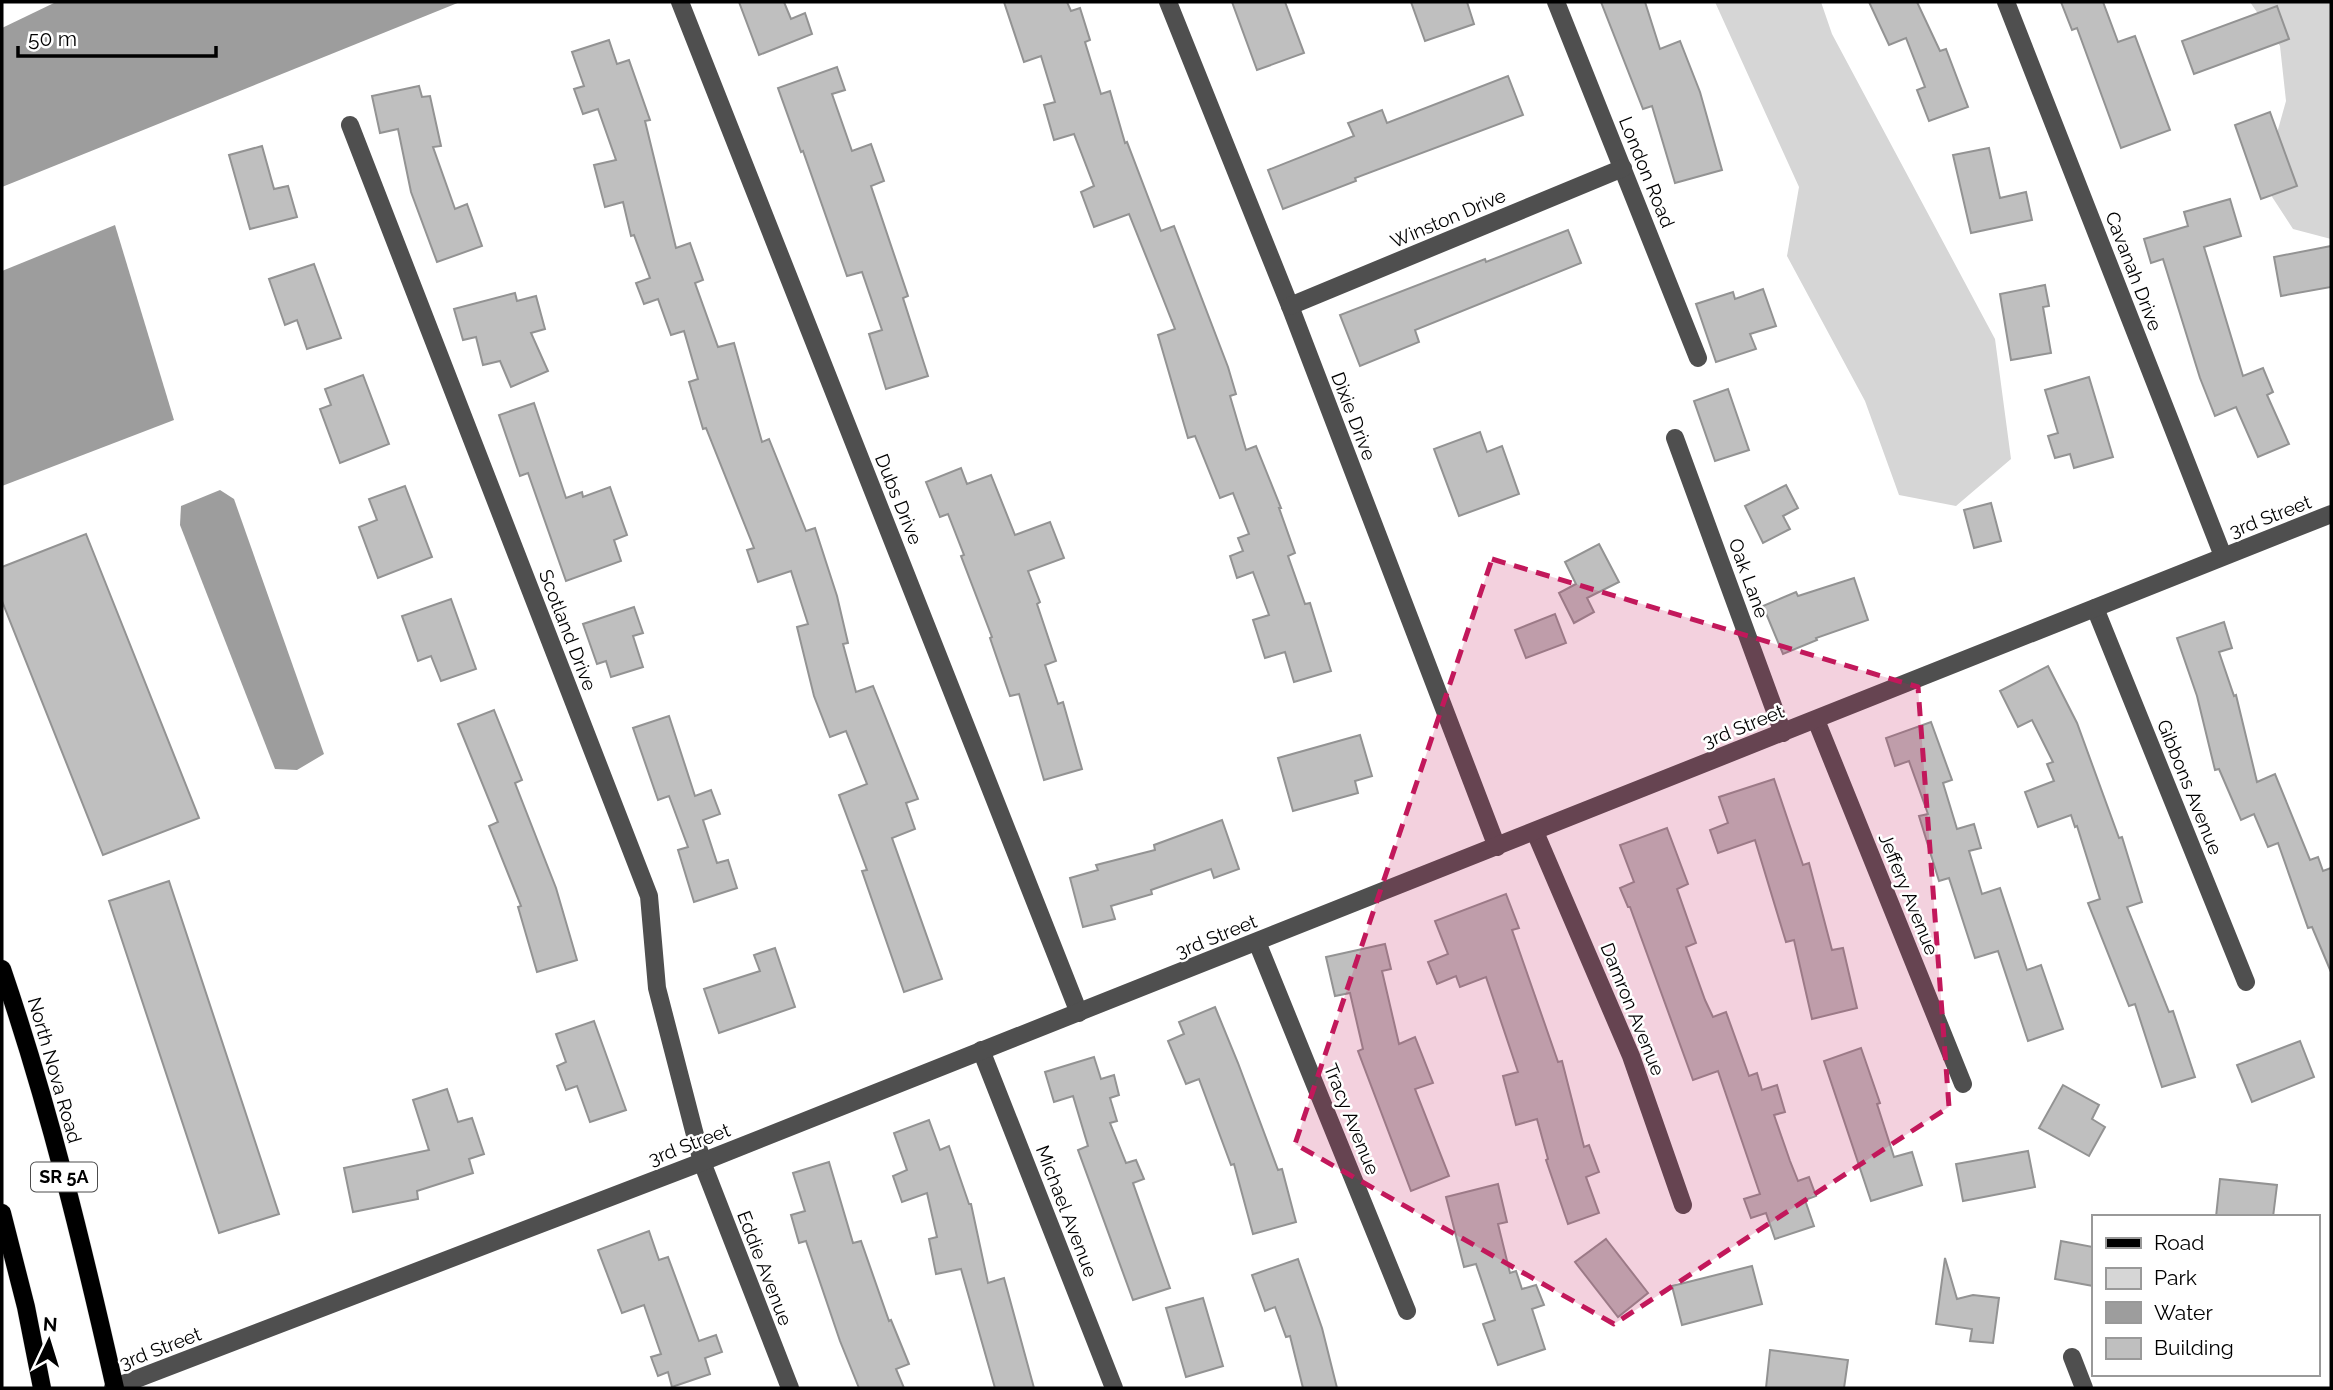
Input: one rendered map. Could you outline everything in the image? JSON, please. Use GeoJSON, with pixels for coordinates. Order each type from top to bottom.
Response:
{"type":"FeatureCollection","features":[{"type":"Feature","properties":{"kind":"main road","name":"North Nova Road"},"geometry":{"type":"LineString","coordinates":[[2,969],[44,1102],[90,1279],[114,1388]]}},
{"type":"Feature","properties":{"kind":"main road"},"geometry":{"type":"LineString","coordinates":[[2,1213],[43,1388]]}},
{"type":"Feature","properties":{"kind":"street","name":"Dubs Drive"},"geometry":{"type":"LineString","coordinates":[[680,2],[1079,1013]]}},
{"type":"Feature","properties":{"kind":"street","name":"Dixie Drive"},"geometry":{"type":"LineString","coordinates":[[1168,2],[1290,306],[1497,847]]}},
{"type":"Feature","properties":{"kind":"street","name":"London Road"},"geometry":{"type":"LineString","coordinates":[[1556,2],[1698,358]]}},
{"type":"Feature","properties":{"kind":"street","name":"Cavanah Drive"},"geometry":{"type":"LineString","coordinates":[[2006,2],[2223,556]]}},
{"type":"Feature","properties":{"kind":"street","name":"Scotland Drive"},"geometry":{"type":"LineString","coordinates":[[350,125],[649,897],[657,988],[702,1162]]}},
{"type":"Feature","properties":{"kind":"street","name":"Winston Drive"},"geometry":{"type":"LineString","coordinates":[[1290,306],[1623,168]]}},
{"type":"Feature","properties":{"kind":"street","name":"Oak Lane"},"geometry":{"type":"LineString","coordinates":[[1675,438],[1783,733]]}},
{"type":"Feature","properties":{"kind":"street","name":"3rd Street"},"geometry":{"type":"LineString","coordinates":[[114,1388],[702,1162],[2331,514]]}},
{"type":"Feature","properties":{"kind":"street","name":"Gibbons Avenue"},"geometry":{"type":"LineString","coordinates":[[2095,608],[2246,982]]}},
{"type":"Feature","properties":{"kind":"street","name":"Jeffery Avenue"},"geometry":{"type":"LineString","coordinates":[[1816,720],[1963,1084]]}},
{"type":"Feature","properties":{"kind":"street","name":"Damron Avenue"},"geometry":{"type":"LineString","coordinates":[[1535,832],[1631,1056],[1683,1205]]}},
{"type":"Feature","properties":{"kind":"street","name":"Tracy Avenue"},"geometry":{"type":"LineString","coordinates":[[1257,942],[1407,1311]]}},
{"type":"Feature","properties":{"kind":"street","name":"Michael Avenue"},"geometry":{"type":"LineString","coordinates":[[981,1050],[1114,1388]]}},
{"type":"Feature","properties":{"kind":"street","name":"Eddie Avenue"},"geometry":{"type":"LineString","coordinates":[[702,1162],[789,1388]]}},
{"type":"Feature","properties":{"kind":"street"},"geometry":{"type":"LineString","coordinates":[[2072,1357],[2084,1388]]}},
{"type":"Feature","properties":{"kind":"highlighted area"},"geometry":{"type":"Polygon","coordinates":[[[1492,559],[1918,687],[1949,1107],[1614,1324],[1295,1144],[1492,559]]]}},
{"type":"Feature","properties":{"kind":"green space"},"geometry":{"type":"Polygon","coordinates":[[[1715,2],[1821,2],[1832,34],[1995,339],[2011,459],[1956,506],[1899,495],[1865,401],[1787,256],[1799,187],[1715,2]]]}},
{"type":"Feature","properties":{"kind":"green space"},"geometry":{"type":"Polygon","coordinates":[[[2250,2],[2331,2],[2331,239],[2293,229],[2263,183],[2286,101],[2280,46],[2250,2]]]}},
{"type":"Feature","properties":{"kind":"water"},"geometry":{"type":"Polygon","coordinates":[[[56,2],[460,2],[2,187],[2,28],[56,2]]]}},
{"type":"Feature","properties":{"kind":"water"},"geometry":{"type":"Polygon","coordinates":[[[115,225],[174,420],[2,486],[2,271],[115,225]]]}},
{"type":"Feature","properties":{"kind":"water"},"geometry":{"type":"Polygon","coordinates":[[[220,490],[234,499],[324,754],[297,770],[275,769],[180,525],[181,506],[220,490]]]}},
{"type":"Feature","properties":{"kind":"building"},"geometry":{"type":"Polygon","coordinates":[[[739,2],[784,2],[791,19],[805,13],[812,34],[759,55],[739,2]]]}},
{"type":"Feature","properties":{"kind":"building"},"geometry":{"type":"Polygon","coordinates":[[[1004,2],[1067,2],[1071,11],[1080,8],[1090,40],[1085,42],[1101,94],[1110,91],[1125,143],[1127,142],[1161,231],[1174,226],[1228,367],[1236,394],[1230,396],[1246,450],[1256,446],[1281,508],[1295,553],[1288,556],[1305,604],[1310,603],[1331,671],[1294,682],[1285,652],[1265,658],[1253,620],[1269,615],[1253,572],[1237,578],[1230,556],[1243,551],[1238,538],[1249,534],[1233,493],[1220,498],[1195,436],[1188,438],[1158,335],[1175,329],[1160,291],[1129,214],[1094,227],[1081,192],[1094,186],[1074,134],[1054,140],[1044,105],[1055,102],[1041,56],[1024,62],[1004,2]]]}},
{"type":"Feature","properties":{"kind":"building"},"geometry":{"type":"Polygon","coordinates":[[[1232,2],[1285,2],[1304,53],[1257,70],[1232,2]]]}},
{"type":"Feature","properties":{"kind":"building"},"geometry":{"type":"Polygon","coordinates":[[[1411,2],[1467,2],[1474,24],[1425,41],[1411,2]]]}},
{"type":"Feature","properties":{"kind":"building"},"geometry":{"type":"Polygon","coordinates":[[[1601,2],[1645,2],[1660,49],[1680,41],[1700,92],[1722,170],[1675,183],[1652,106],[1643,109],[1601,2]]]}},
{"type":"Feature","properties":{"kind":"building"},"geometry":{"type":"Polygon","coordinates":[[[1869,2],[1917,2],[1940,51],[1946,49],[1968,107],[1929,121],[1917,90],[1925,87],[1906,38],[1889,45],[1869,2]]]}},
{"type":"Feature","properties":{"kind":"building"},"geometry":{"type":"Polygon","coordinates":[[[2061,2],[2103,2],[2118,42],[2135,36],[2170,130],[2121,148],[2077,28],[2072,30],[2061,2]]]}},
{"type":"Feature","properties":{"kind":"building"},"geometry":{"type":"Polygon","coordinates":[[[2277,6],[2289,39],[2194,74],[2182,41],[2277,6]]]}},
{"type":"Feature","properties":{"kind":"building"},"geometry":{"type":"Polygon","coordinates":[[[609,40],[617,64],[629,60],[650,120],[645,121],[676,248],[690,243],[703,280],[695,283],[718,347],[734,343],[762,442],[769,439],[806,531],[815,528],[837,596],[848,643],[843,644],[856,692],[873,686],[918,799],[906,803],[915,829],[892,838],[942,979],[904,992],[862,871],[867,870],[839,795],[867,784],[846,731],[830,737],[814,696],[797,627],[808,624],[791,571],[758,582],[747,550],[754,548],[706,428],[703,429],[689,382],[698,379],[684,331],[671,335],[658,299],[644,304],[636,283],[650,278],[634,235],[631,236],[623,202],[605,207],[594,165],[616,160],[598,109],[583,114],[574,89],[584,86],[572,52],[609,40]]]}},
{"type":"Feature","properties":{"kind":"building"},"geometry":{"type":"Polygon","coordinates":[[[837,67],[845,90],[832,94],[852,151],[871,144],[884,181],[871,186],[908,296],[903,298],[928,376],[886,389],[869,334],[882,330],[862,272],[847,276],[778,88],[837,67]]]}},
{"type":"Feature","properties":{"kind":"building"},"geometry":{"type":"Polygon","coordinates":[[[1508,76],[1523,115],[1355,178],[1356,181],[1283,209],[1268,170],[1354,136],[1348,123],[1382,110],[1387,123],[1508,76]]]}},
{"type":"Feature","properties":{"kind":"building"},"geometry":{"type":"Polygon","coordinates":[[[419,86],[422,97],[430,96],[441,146],[433,147],[455,209],[467,204],[482,246],[437,262],[411,192],[398,129],[380,133],[372,96],[419,86]]]}},
{"type":"Feature","properties":{"kind":"building"},"geometry":{"type":"Polygon","coordinates":[[[2270,112],[2297,186],[2261,199],[2235,125],[2270,112]]]}},
{"type":"Feature","properties":{"kind":"building"},"geometry":{"type":"Polygon","coordinates":[[[262,146],[274,189],[288,186],[297,217],[250,229],[229,155],[262,146]]]}},
{"type":"Feature","properties":{"kind":"building"},"geometry":{"type":"Polygon","coordinates":[[[1989,148],[2000,198],[2026,192],[2032,220],[1971,233],[1953,155],[1989,148]]]}},
{"type":"Feature","properties":{"kind":"building"},"geometry":{"type":"Polygon","coordinates":[[[2230,199],[2241,236],[2204,247],[2243,376],[2263,368],[2273,392],[2267,395],[2289,444],[2258,457],[2236,407],[2215,416],[2200,378],[2163,259],[2151,263],[2144,239],[2188,226],[2184,212],[2230,199]]]}},
{"type":"Feature","properties":{"kind":"building"},"geometry":{"type":"Polygon","coordinates":[[[1568,230],[1581,263],[1415,330],[1419,342],[1360,366],[1340,315],[1568,230]]]}},
{"type":"Feature","properties":{"kind":"building"},"geometry":{"type":"Polygon","coordinates":[[[2331,246],[2331,287],[2281,296],[2274,257],[2331,246]]]}},
{"type":"Feature","properties":{"kind":"building"},"geometry":{"type":"Polygon","coordinates":[[[314,264],[341,338],[307,349],[297,320],[285,325],[269,279],[314,264]]]}},
{"type":"Feature","properties":{"kind":"building"},"geometry":{"type":"Polygon","coordinates":[[[2045,285],[2049,306],[2043,307],[2051,353],[2011,360],[2000,294],[2045,285]]]}},
{"type":"Feature","properties":{"kind":"building"},"geometry":{"type":"Polygon","coordinates":[[[1763,289],[1776,326],[1750,334],[1756,349],[1716,362],[1696,304],[1733,292],[1735,299],[1763,289]]]}},
{"type":"Feature","properties":{"kind":"building"},"geometry":{"type":"Polygon","coordinates":[[[515,293],[517,301],[536,296],[545,329],[531,333],[548,371],[511,387],[500,361],[483,365],[476,337],[463,340],[454,309],[515,293]]]}},
{"type":"Feature","properties":{"kind":"building"},"geometry":{"type":"Polygon","coordinates":[[[363,375],[389,444],[340,463],[320,409],[331,405],[325,389],[363,375]]]}},
{"type":"Feature","properties":{"kind":"building"},"geometry":{"type":"Polygon","coordinates":[[[2089,377],[2113,457],[2074,468],[2070,454],[2055,458],[2048,436],[2058,433],[2045,390],[2089,377]]]}},
{"type":"Feature","properties":{"kind":"building"},"geometry":{"type":"Polygon","coordinates":[[[1728,389],[1749,450],[1715,461],[1694,401],[1728,389]]]}},
{"type":"Feature","properties":{"kind":"building"},"geometry":{"type":"Polygon","coordinates":[[[534,403],[566,498],[582,492],[583,497],[610,487],[627,535],[614,540],[621,561],[566,581],[528,473],[520,476],[499,415],[534,403]]]}},
{"type":"Feature","properties":{"kind":"building"},"geometry":{"type":"Polygon","coordinates":[[[1480,432],[1487,452],[1502,446],[1519,494],[1459,516],[1434,449],[1480,432]]]}},
{"type":"Feature","properties":{"kind":"building"},"geometry":{"type":"Polygon","coordinates":[[[961,468],[967,484],[991,475],[1015,535],[1050,522],[1064,558],[1028,571],[1040,602],[1037,604],[1056,661],[1045,665],[1058,704],[1063,702],[1082,769],[1044,780],[1019,694],[1010,696],[948,514],[940,517],[926,482],[961,468]]]}},
{"type":"Feature","properties":{"kind":"building"},"geometry":{"type":"Polygon","coordinates":[[[1786,485],[1798,508],[1783,516],[1790,529],[1763,543],[1745,506],[1786,485]]]}},
{"type":"Feature","properties":{"kind":"building"},"geometry":{"type":"Polygon","coordinates":[[[405,486],[432,557],[378,578],[359,527],[377,520],[369,499],[405,486]]]}},
{"type":"Feature","properties":{"kind":"building"},"geometry":{"type":"Polygon","coordinates":[[[1991,503],[2001,541],[1974,548],[1964,510],[1991,503]]]}},
{"type":"Feature","properties":{"kind":"building"},"geometry":{"type":"Polygon","coordinates":[[[86,534],[199,818],[103,855],[2,601],[2,567],[86,534]]]}},
{"type":"Feature","properties":{"kind":"building"},"geometry":{"type":"Polygon","coordinates":[[[1599,544],[1619,582],[1587,598],[1594,612],[1574,623],[1559,593],[1576,584],[1565,562],[1599,544]]]}},
{"type":"Feature","properties":{"kind":"building"},"geometry":{"type":"Polygon","coordinates":[[[1854,578],[1868,620],[1816,638],[1817,640],[1783,654],[1763,606],[1796,592],[1798,596],[1854,578]]]}},
{"type":"Feature","properties":{"kind":"building"},"geometry":{"type":"Polygon","coordinates":[[[451,599],[476,669],[441,681],[431,656],[418,661],[402,616],[451,599]]]}},
{"type":"Feature","properties":{"kind":"building"},"geometry":{"type":"Polygon","coordinates":[[[634,607],[643,633],[633,636],[643,667],[611,677],[606,661],[597,664],[583,624],[634,607]]]}},
{"type":"Feature","properties":{"kind":"building"},"geometry":{"type":"Polygon","coordinates":[[[1555,614],[1566,643],[1526,658],[1515,630],[1555,614]]]}},
{"type":"Feature","properties":{"kind":"building"},"geometry":{"type":"Polygon","coordinates":[[[2224,622],[2232,648],[2219,652],[2234,696],[2236,695],[2257,782],[2275,774],[2310,860],[2318,857],[2323,871],[2331,868],[2331,972],[2312,927],[2308,928],[2278,843],[2268,847],[2254,814],[2241,820],[2219,769],[2215,770],[2197,696],[2177,638],[2224,622]]]}},
{"type":"Feature","properties":{"kind":"building"},"geometry":{"type":"Polygon","coordinates":[[[2048,666],[2077,723],[2119,838],[2122,837],[2142,902],[2127,907],[2169,1012],[2173,1011],[2195,1077],[2162,1087],[2135,1004],[2129,1006],[2088,903],[2100,899],[2077,826],[2075,827],[2071,815],[2038,827],[2025,792],[2054,781],[2047,764],[2053,762],[2032,720],[2018,727],[2000,691],[2048,666]]]}},
{"type":"Feature","properties":{"kind":"building"},"geometry":{"type":"Polygon","coordinates":[[[494,710],[522,780],[515,783],[556,888],[577,960],[537,972],[518,907],[521,906],[489,826],[498,822],[458,724],[494,710]]]}},
{"type":"Feature","properties":{"kind":"building"},"geometry":{"type":"Polygon","coordinates":[[[669,716],[695,796],[711,790],[720,814],[703,820],[717,863],[728,860],[737,888],[694,902],[678,850],[688,847],[669,796],[658,800],[633,728],[669,716]]]}},
{"type":"Feature","properties":{"kind":"building"},"geometry":{"type":"Polygon","coordinates":[[[1931,722],[1952,780],[1943,783],[1957,829],[1974,824],[1981,848],[1969,851],[1982,894],[2000,888],[2027,970],[2041,965],[2063,1029],[2028,1041],[1998,951],[1975,958],[1949,878],[1939,881],[1919,816],[1928,814],[1909,761],[1895,766],[1886,738],[1931,722]]]}},
{"type":"Feature","properties":{"kind":"building"},"geometry":{"type":"Polygon","coordinates":[[[1360,735],[1372,776],[1355,781],[1358,793],[1293,811],[1278,758],[1360,735]]]}},
{"type":"Feature","properties":{"kind":"building"},"geometry":{"type":"Polygon","coordinates":[[[1774,779],[1803,865],[1809,863],[1832,950],[1843,948],[1857,1008],[1812,1019],[1794,940],[1786,942],[1755,840],[1718,853],[1710,830],[1728,823],[1719,797],[1774,779]]]}},
{"type":"Feature","properties":{"kind":"building"},"geometry":{"type":"Polygon","coordinates":[[[1222,820],[1239,869],[1214,878],[1211,869],[1151,890],[1152,894],[1111,906],[1115,919],[1083,927],[1070,878],[1098,870],[1096,865],[1155,850],[1154,845],[1222,820]]]}},
{"type":"Feature","properties":{"kind":"building"},"geometry":{"type":"Polygon","coordinates":[[[1667,828],[1688,884],[1677,889],[1696,943],[1686,947],[1705,1000],[1713,1017],[1726,1012],[1749,1076],[1757,1073],[1762,1090],[1777,1085],[1785,1112],[1774,1115],[1790,1161],[1798,1181],[1809,1177],[1816,1196],[1805,1200],[1814,1226],[1775,1239],[1766,1213],[1751,1218],[1744,1199],[1760,1194],[1718,1071],[1693,1080],[1630,907],[1620,888],[1634,882],[1620,845],[1667,828]]]}},
{"type":"Feature","properties":{"kind":"building"},"geometry":{"type":"Polygon","coordinates":[[[169,881],[279,1214],[219,1233],[109,901],[169,881]]]}},
{"type":"Feature","properties":{"kind":"building"},"geometry":{"type":"Polygon","coordinates":[[[1506,894],[1519,928],[1512,930],[1558,1062],[1562,1061],[1584,1147],[1589,1145],[1599,1172],[1586,1177],[1599,1213],[1568,1224],[1546,1160],[1548,1159],[1537,1119],[1516,1125],[1503,1076],[1518,1072],[1486,977],[1460,987],[1456,976],[1437,984],[1428,962],[1448,954],[1435,921],[1506,894]]]}},
{"type":"Feature","properties":{"kind":"building"},"geometry":{"type":"Polygon","coordinates":[[[1385,944],[1391,969],[1382,971],[1399,1044],[1415,1037],[1433,1083],[1415,1089],[1449,1176],[1411,1191],[1358,1051],[1363,1049],[1350,993],[1335,996],[1326,957],[1385,944]]]}},
{"type":"Feature","properties":{"kind":"building"},"geometry":{"type":"Polygon","coordinates":[[[775,948],[795,1007],[719,1033],[704,989],[760,971],[754,955],[775,948]]]}},
{"type":"Feature","properties":{"kind":"building"},"geometry":{"type":"Polygon","coordinates":[[[1215,1007],[1278,1170],[1282,1169],[1296,1222],[1253,1234],[1234,1164],[1231,1165],[1199,1079],[1186,1084],[1168,1041],[1184,1034],[1179,1022],[1215,1007]]]}},
{"type":"Feature","properties":{"kind":"building"},"geometry":{"type":"Polygon","coordinates":[[[594,1021],[626,1110],[590,1122],[577,1086],[566,1090],[557,1066],[566,1062],[556,1034],[594,1021]]]}},
{"type":"Feature","properties":{"kind":"building"},"geometry":{"type":"Polygon","coordinates":[[[2300,1041],[2314,1077],[2252,1102],[2237,1065],[2300,1041]]]}},
{"type":"Feature","properties":{"kind":"building"},"geometry":{"type":"Polygon","coordinates":[[[1861,1048],[1880,1103],[1877,1104],[1894,1157],[1912,1152],[1922,1185],[1871,1201],[1824,1061],[1861,1048]]]}},
{"type":"Feature","properties":{"kind":"building"},"geometry":{"type":"Polygon","coordinates":[[[1094,1057],[1101,1079],[1114,1075],[1119,1095],[1110,1098],[1117,1121],[1110,1123],[1126,1163],[1136,1160],[1144,1179],[1133,1183],[1170,1288],[1133,1300],[1078,1150],[1088,1146],[1073,1096],[1054,1102],[1045,1072],[1094,1057]]]}},
{"type":"Feature","properties":{"kind":"building"},"geometry":{"type":"Polygon","coordinates":[[[2063,1085],[2099,1105],[2092,1119],[2105,1127],[2089,1156],[2039,1128],[2063,1085]]]}},
{"type":"Feature","properties":{"kind":"building"},"geometry":{"type":"Polygon","coordinates":[[[447,1089],[458,1122],[472,1118],[484,1154],[469,1159],[473,1173],[417,1191],[418,1199],[353,1212],[344,1168],[429,1150],[413,1100],[447,1089]]]}},
{"type":"Feature","properties":{"kind":"building"},"geometry":{"type":"Polygon","coordinates":[[[929,1120],[940,1150],[949,1146],[971,1204],[988,1283],[1004,1278],[1034,1388],[995,1388],[961,1269],[936,1274],[929,1239],[937,1237],[927,1193],[902,1202],[893,1176],[907,1170],[894,1133],[929,1120]]]}},
{"type":"Feature","properties":{"kind":"building"},"geometry":{"type":"Polygon","coordinates":[[[2028,1151],[2035,1187],[1963,1201],[1956,1164],[2028,1151]]]}},
{"type":"Feature","properties":{"kind":"building"},"geometry":{"type":"Polygon","coordinates":[[[829,1162],[853,1243],[861,1241],[889,1321],[891,1320],[909,1364],[896,1369],[904,1388],[859,1388],[806,1241],[799,1243],[791,1215],[805,1211],[793,1173],[829,1162]]]}},
{"type":"Feature","properties":{"kind":"building"},"geometry":{"type":"Polygon","coordinates":[[[2220,1179],[2277,1185],[2273,1215],[2216,1215],[2220,1179]]]}},
{"type":"Feature","properties":{"kind":"building"},"geometry":{"type":"Polygon","coordinates":[[[1498,1184],[1507,1222],[1498,1224],[1510,1273],[1516,1271],[1522,1289],[1536,1285],[1544,1305],[1532,1309],[1545,1349],[1498,1365],[1483,1324],[1495,1320],[1476,1264],[1464,1267],[1446,1197],[1498,1184]]]}},
{"type":"Feature","properties":{"kind":"building"},"geometry":{"type":"Polygon","coordinates":[[[649,1231],[659,1260],[668,1257],[699,1341],[716,1335],[722,1352],[705,1358],[710,1374],[672,1387],[668,1372],[658,1376],[651,1357],[661,1354],[644,1305],[622,1313],[598,1250],[649,1231]]]}},
{"type":"Feature","properties":{"kind":"building"},"geometry":{"type":"Polygon","coordinates":[[[1606,1239],[1648,1293],[1618,1317],[1575,1262],[1606,1239]]]}},
{"type":"Feature","properties":{"kind":"building"},"geometry":{"type":"Polygon","coordinates":[[[2061,1241],[2092,1247],[2092,1286],[2055,1279],[2061,1241]]]}},
{"type":"Feature","properties":{"kind":"building"},"geometry":{"type":"Polygon","coordinates":[[[1945,1258],[1957,1299],[1973,1295],[1999,1298],[1993,1343],[1970,1341],[1972,1329],[1936,1324],[1945,1258]]]}},
{"type":"Feature","properties":{"kind":"building"},"geometry":{"type":"Polygon","coordinates":[[[1298,1259],[1322,1328],[1337,1388],[1303,1388],[1290,1336],[1286,1337],[1275,1307],[1265,1311],[1252,1275],[1298,1259]]]}},
{"type":"Feature","properties":{"kind":"building"},"geometry":{"type":"Polygon","coordinates":[[[1752,1266],[1762,1304],[1682,1325],[1672,1286],[1752,1266]]]}},
{"type":"Feature","properties":{"kind":"building"},"geometry":{"type":"Polygon","coordinates":[[[1203,1298],[1223,1366],[1186,1377],[1166,1308],[1203,1298]]]}},
{"type":"Feature","properties":{"kind":"building"},"geometry":{"type":"Polygon","coordinates":[[[1770,1350],[1848,1360],[1844,1388],[1766,1388],[1770,1350]]]}}]}
